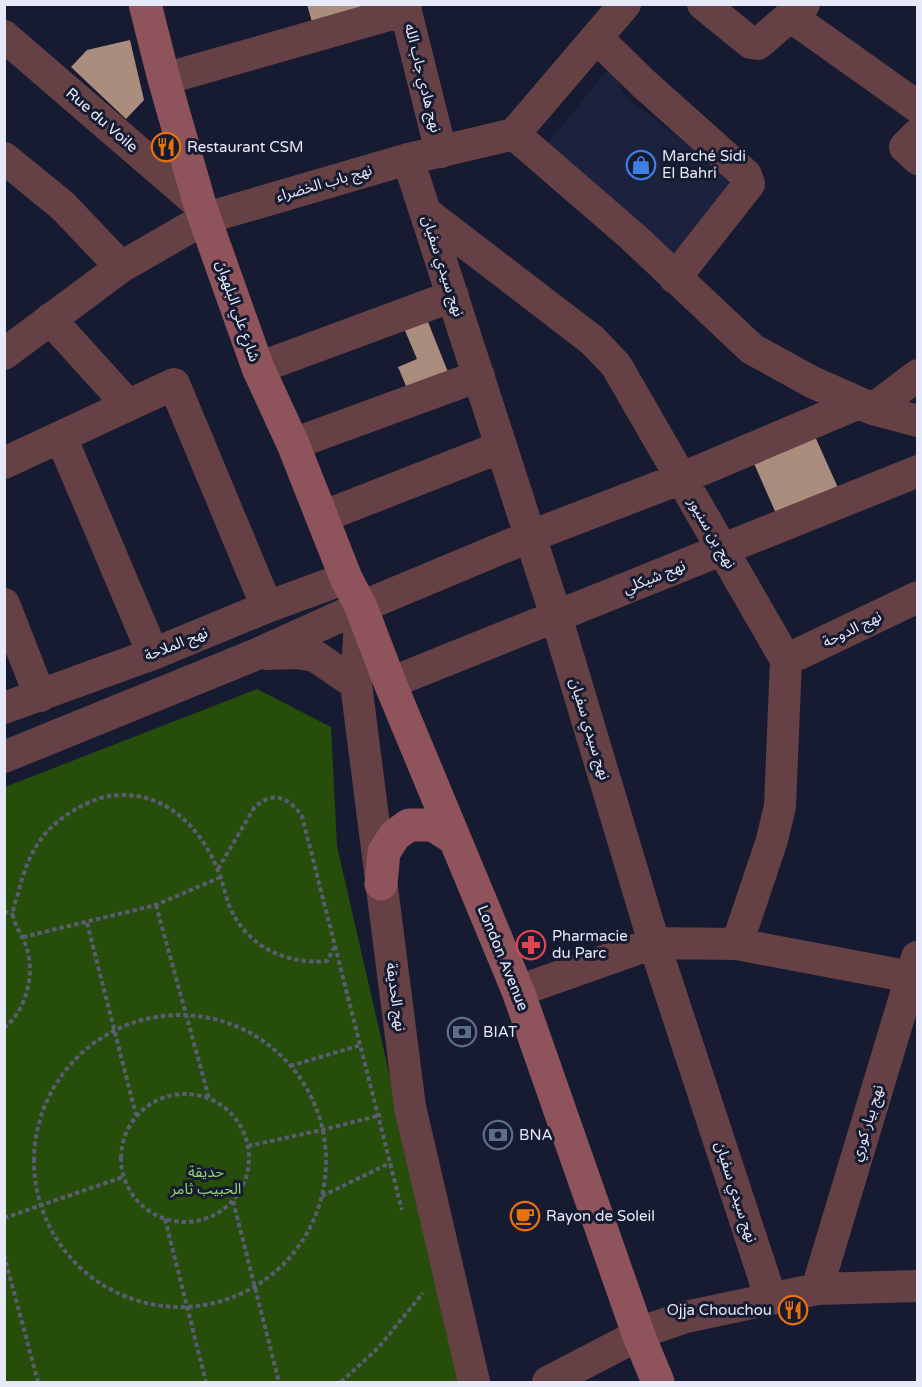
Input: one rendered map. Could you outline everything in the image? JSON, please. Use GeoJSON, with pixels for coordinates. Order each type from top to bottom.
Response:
{"type":"FeatureCollection","features":[{"type":"Feature","properties":{"kind":"main road","name":"شارع علي البلهوان"},"geometry":{"type":"LineString","coordinates":[[145,4],[164,79],[203,211],[258,368],[293,444],[346,578],[361,607]]}},
{"type":"Feature","properties":{"kind":"main road","name":"London Avenue"},"geometry":{"type":"LineString","coordinates":[[361,607],[390,683],[518,991],[639,1336],[658,1383]]}},
{"type":"Feature","properties":{"kind":"main road"},"geometry":{"type":"LineString","coordinates":[[381,884],[384,852],[395,834],[409,825],[433,825],[455,839]]}},
{"type":"Feature","properties":{"kind":"street"},"geometry":{"type":"LineString","coordinates":[[625,4],[514,134],[633,237],[752,349],[812,382],[866,406],[918,422]]}},
{"type":"Feature","properties":{"kind":"street"},"geometry":{"type":"LineString","coordinates":[[703,4],[750,43],[762,42],[797,10],[918,107]]}},
{"type":"Feature","properties":{"kind":"street"},"geometry":{"type":"LineString","coordinates":[[164,79],[405,7]]}},
{"type":"Feature","properties":{"kind":"street","name":"نهج هادي جاب الله"},"geometry":{"type":"LineString","coordinates":[[405,7],[441,152]]}},
{"type":"Feature","properties":{"kind":"street","name":"Rue du Voile"},"geometry":{"type":"LineString","coordinates":[[4,36],[203,211]]}},
{"type":"Feature","properties":{"kind":"street"},"geometry":{"type":"LineString","coordinates":[[597,39],[746,175],[749,184],[675,278]]}},
{"type":"Feature","properties":{"kind":"street","name":"نهج باب الخضراء"},"geometry":{"type":"LineString","coordinates":[[10,341],[50,320],[121,267],[203,211],[514,134]]}},
{"type":"Feature","properties":{"kind":"street"},"geometry":{"type":"LineString","coordinates":[[918,134],[905,147],[918,159]]}},
{"type":"Feature","properties":{"kind":"street"},"geometry":{"type":"LineString","coordinates":[[4,158],[63,206],[121,267]]}},
{"type":"Feature","properties":{"kind":"street","name":"نهج سيدي سفيان"},"geometry":{"type":"LineString","coordinates":[[408,159],[531,536],[654,944],[771,1299]]}},
{"type":"Feature","properties":{"kind":"street","name":"نهج بن سنيور"},"geometry":{"type":"LineString","coordinates":[[425,212],[582,332],[604,352],[627,381],[786,660]]}},
{"type":"Feature","properties":{"kind":"street"},"geometry":{"type":"LineString","coordinates":[[258,368],[453,296]]}},
{"type":"Feature","properties":{"kind":"street"},"geometry":{"type":"LineString","coordinates":[[50,320],[128,405]]}},
{"type":"Feature","properties":{"kind":"street"},"geometry":{"type":"LineString","coordinates":[[4,757],[257,654],[361,607],[531,536],[866,406],[918,375]]}},
{"type":"Feature","properties":{"kind":"street"},"geometry":{"type":"LineString","coordinates":[[293,444],[478,376]]}},
{"type":"Feature","properties":{"kind":"street"},"geometry":{"type":"LineString","coordinates":[[4,463],[174,384],[267,607]]}},
{"type":"Feature","properties":{"kind":"street"},"geometry":{"type":"LineString","coordinates":[[61,437],[153,654]]}},
{"type":"Feature","properties":{"kind":"street"},"geometry":{"type":"LineString","coordinates":[[322,517],[501,447]]}},
{"type":"Feature","properties":{"kind":"street","name":"نهج شيكلي"},"geometry":{"type":"LineString","coordinates":[[390,683],[918,471]]}},
{"type":"Feature","properties":{"kind":"street","name":"نهج الملاحة"},"geometry":{"type":"LineString","coordinates":[[4,708],[153,654],[267,607],[346,578]]}},
{"type":"Feature","properties":{"kind":"street"},"geometry":{"type":"LineString","coordinates":[[4,604],[40,696]]}},
{"type":"Feature","properties":{"kind":"street","name":"نهج الحديقة"},"geometry":{"type":"LineString","coordinates":[[361,607],[356,684],[410,1107],[474,1383]]}},
{"type":"Feature","properties":{"kind":"street","name":"نهج الدوحة"},"geometry":{"type":"LineString","coordinates":[[786,660],[914,607]]}},
{"type":"Feature","properties":{"kind":"street"},"geometry":{"type":"LineString","coordinates":[[257,654],[284,653],[315,656],[356,684]]}},
{"type":"Feature","properties":{"kind":"street"},"geometry":{"type":"LineString","coordinates":[[737,944],[772,840],[780,806],[786,660]]}},
{"type":"Feature","properties":{"kind":"street"},"geometry":{"type":"LineString","coordinates":[[518,991],[654,944],[737,944],[914,966]]}},
{"type":"Feature","properties":{"kind":"street","name":"نهج بيار كوري"},"geometry":{"type":"LineString","coordinates":[[817,1290],[914,966]]}},
{"type":"Feature","properties":{"kind":"street"},"geometry":{"type":"LineString","coordinates":[[548,1383],[657,1326],[686,1317],[817,1290],[918,1286]]}},
{"type":"Feature","properties":{"kind":"path"},"geometry":{"type":"LineString","coordinates":[[4,1028],[15,1020],[25,999],[29,976],[28,952],[13,915],[23,873],[33,848],[68,812],[96,799],[127,794],[149,798],[171,809],[195,830],[218,869],[230,907],[247,936],[261,947],[286,958],[310,963],[327,961],[336,946]]}},
{"type":"Feature","properties":{"kind":"path"},"geometry":{"type":"LineString","coordinates":[[218,869],[254,808],[262,801],[276,797],[292,802],[302,816],[404,1217]]}},
{"type":"Feature","properties":{"kind":"path"},"geometry":{"type":"LineString","coordinates":[[23,937],[156,905],[220,877]]}},
{"type":"Feature","properties":{"kind":"path"},"geometry":{"type":"LineString","coordinates":[[156,905],[209,1098]]}},
{"type":"Feature","properties":{"kind":"path"},"geometry":{"type":"LineString","coordinates":[[4,911],[13,915]]}},
{"type":"Feature","properties":{"kind":"path"},"geometry":{"type":"LineString","coordinates":[[87,923],[136,1116]]}},
{"type":"Feature","properties":{"kind":"path"},"geometry":{"type":"LineString","coordinates":[[185,1015],[215,1019],[243,1029],[268,1045],[290,1066],[305,1087],[322,1130],[325,1166],[321,1197],[311,1224],[297,1248],[278,1269],[255,1287],[211,1304],[187,1307],[149,1304],[114,1291],[82,1270],[57,1241],[41,1207],[34,1166],[38,1124],[54,1086],[80,1053],[114,1030],[149,1018],[185,1015]]}},
{"type":"Feature","properties":{"kind":"path"},"geometry":{"type":"LineString","coordinates":[[290,1066],[361,1045]]}},
{"type":"Feature","properties":{"kind":"path"},"geometry":{"type":"LineString","coordinates":[[189,1094],[209,1098],[227,1109],[240,1126],[248,1146],[246,1174],[233,1201],[213,1216],[202,1220],[177,1222],[147,1210],[133,1195],[123,1178],[121,1156],[125,1135],[136,1116],[145,1107],[169,1096],[189,1094]]}},
{"type":"Feature","properties":{"kind":"path"},"geometry":{"type":"LineString","coordinates":[[248,1146],[410,1107]]}},
{"type":"Feature","properties":{"kind":"path"},"geometry":{"type":"LineString","coordinates":[[321,1197],[390,1163]]}},
{"type":"Feature","properties":{"kind":"path"},"geometry":{"type":"LineString","coordinates":[[4,1218],[123,1178]]}},
{"type":"Feature","properties":{"kind":"path"},"geometry":{"type":"LineString","coordinates":[[233,1201],[279,1383]]}},
{"type":"Feature","properties":{"kind":"path"},"geometry":{"type":"LineString","coordinates":[[165,1219],[206,1383]]}},
{"type":"Feature","properties":{"kind":"path"},"geometry":{"type":"LineString","coordinates":[[4,1255],[38,1383]]}},
{"type":"Feature","properties":{"kind":"path"},"geometry":{"type":"LineString","coordinates":[[421,1282],[426,1304]]}},
{"type":"Feature","properties":{"kind":"path"},"geometry":{"type":"LineString","coordinates":[[341,1383],[378,1348],[423,1293]]}},
{"type":"Feature","properties":{"kind":"shaded area","name":"Marché Sidi El Bahri"},"geometry":{"type":"Polygon","coordinates":[[[610,67],[627,99],[743,186],[672,269],[547,144],[610,67]]]}},
{"type":"Feature","properties":{"kind":"green space","name":"حديقة الحبيب ثامر"},"geometry":{"type":"Polygon","coordinates":[[[257,689],[331,727],[337,846],[460,1382],[5,1382],[5,787],[257,689]]]}},
{"type":"Feature","properties":{"kind":"building"},"geometry":{"type":"Polygon","coordinates":[[[307,4],[384,4],[313,26],[307,4]]]}},
{"type":"Feature","properties":{"kind":"building"},"geometry":{"type":"Polygon","coordinates":[[[130,40],[144,100],[126,119],[71,67],[87,50],[130,40]]]}},
{"type":"Feature","properties":{"kind":"building"},"geometry":{"type":"Polygon","coordinates":[[[426,317],[450,377],[409,393],[398,367],[417,359],[403,326],[426,317]]]}},
{"type":"Feature","properties":{"kind":"building"},"geometry":{"type":"Polygon","coordinates":[[[813,432],[839,490],[778,518],[752,459],[813,432]]]}},
{"type":"Feature","properties":{"kind":"place","name":"Restaurant CSM"},"geometry":{"type":"Point","coordinates":[166,147]}},
{"type":"Feature","properties":{"kind":"place","name":"Marché Sidi El Bahri"},"geometry":{"type":"Point","coordinates":[641,165]}},
{"type":"Feature","properties":{"kind":"place","name":"Pharmacie du Parc"},"geometry":{"type":"Point","coordinates":[531,945]}},
{"type":"Feature","properties":{"kind":"place","name":"BIAT"},"geometry":{"type":"Point","coordinates":[462,1032]}},
{"type":"Feature","properties":{"kind":"place","name":"BNA"},"geometry":{"type":"Point","coordinates":[498,1135]}},
{"type":"Feature","properties":{"kind":"place","name":"Rayon de Soleil"},"geometry":{"type":"Point","coordinates":[525,1216]}},
{"type":"Feature","properties":{"kind":"place","name":"Ojja Chouchou"},"geometry":{"type":"Point","coordinates":[793,1310]}}]}
